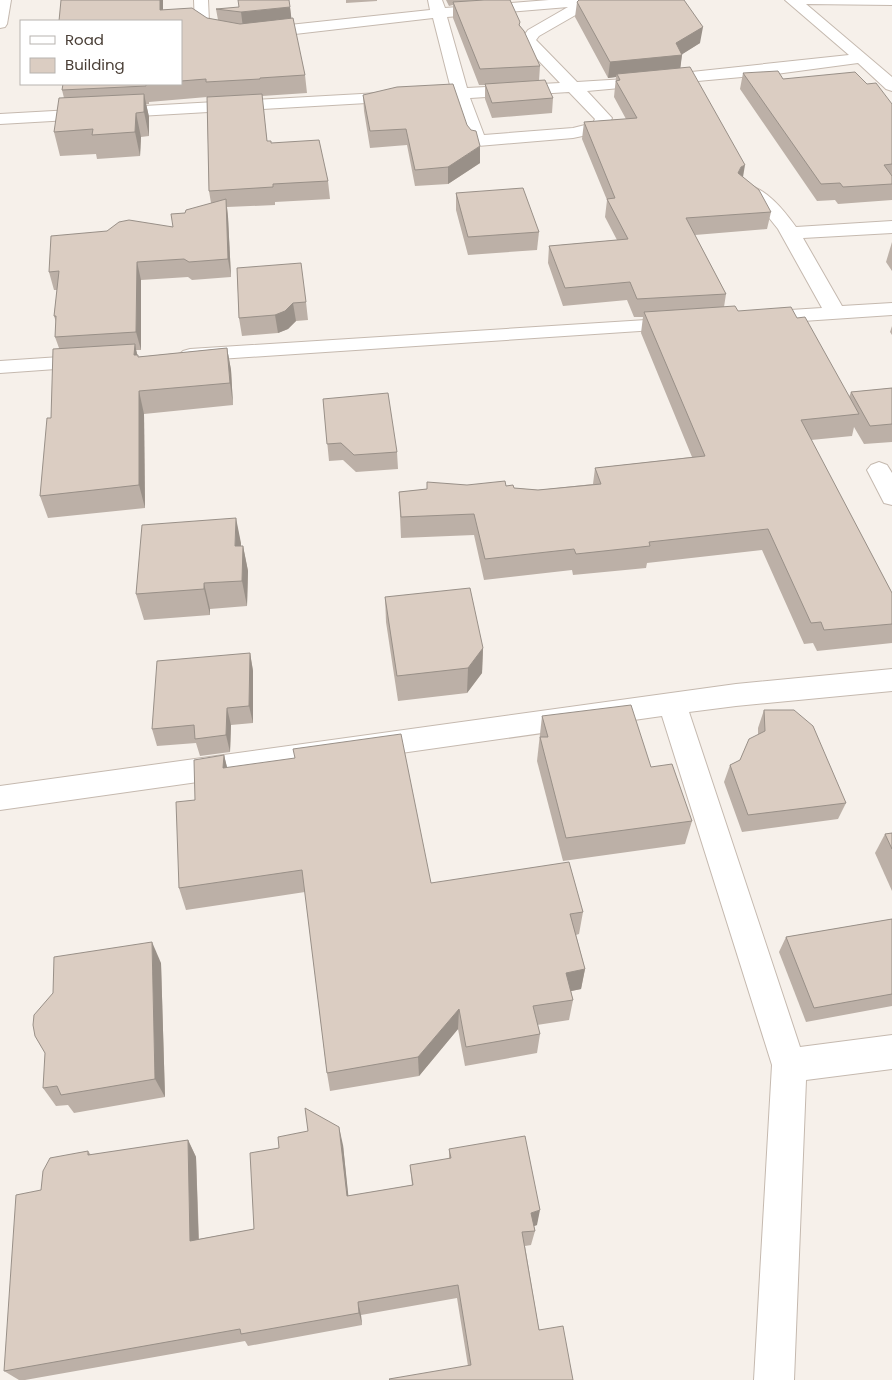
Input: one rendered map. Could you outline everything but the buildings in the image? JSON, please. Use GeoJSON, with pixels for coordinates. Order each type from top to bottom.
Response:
{"type":"FeatureCollection","features":[{"type":"Feature","properties":{"kind":"street"},"geometry":{"type":"LineString","coordinates":[[0,24],[4,0]]}},
{"type":"Feature","properties":{"kind":"street"},"geometry":{"type":"LineString","coordinates":[[201,0],[202,24],[215,31],[243,35],[438,6],[594,1]]}},
{"type":"Feature","properties":{"kind":"street"},"geometry":{"type":"LineString","coordinates":[[792,0],[892,0]]}},
{"type":"Feature","properties":{"kind":"street"},"geometry":{"type":"LineString","coordinates":[[792,0],[862,58],[892,86]]}},
{"type":"Feature","properties":{"kind":"street"},"geometry":{"type":"LineString","coordinates":[[438,6],[460,92],[478,141],[573,133],[600,127],[604,118],[528,41],[534,33],[594,1]]}},
{"type":"Feature","properties":{"kind":"street"},"geometry":{"type":"LineString","coordinates":[[0,119],[573,87],[711,76],[862,58]]}},
{"type":"Feature","properties":{"kind":"street"},"geometry":{"type":"LineString","coordinates":[[745,188],[757,194],[791,233],[836,314]]}},
{"type":"Feature","properties":{"kind":"street"},"geometry":{"type":"LineString","coordinates":[[791,233],[892,227]]}},
{"type":"Feature","properties":{"kind":"street"},"geometry":{"type":"LineString","coordinates":[[736,320],[892,309]]}},
{"type":"Feature","properties":{"kind":"street"},"geometry":{"type":"LineString","coordinates":[[169,356],[696,322]]}},
{"type":"Feature","properties":{"kind":"street"},"geometry":{"type":"LineString","coordinates":[[0,367],[109,360]]}},
{"type":"Feature","properties":{"kind":"street"},"geometry":{"type":"LineString","coordinates":[[879,470],[892,497]]}},
{"type":"Feature","properties":{"kind":"street"},"geometry":{"type":"LineString","coordinates":[[0,798],[736,695],[892,680]]}},
{"type":"Feature","properties":{"kind":"street"},"geometry":{"type":"LineString","coordinates":[[672,704],[789,1064],[774,1380]]}},
{"type":"Feature","properties":{"kind":"street"},"geometry":{"type":"LineString","coordinates":[[789,1064],[892,1052]]}}]}
